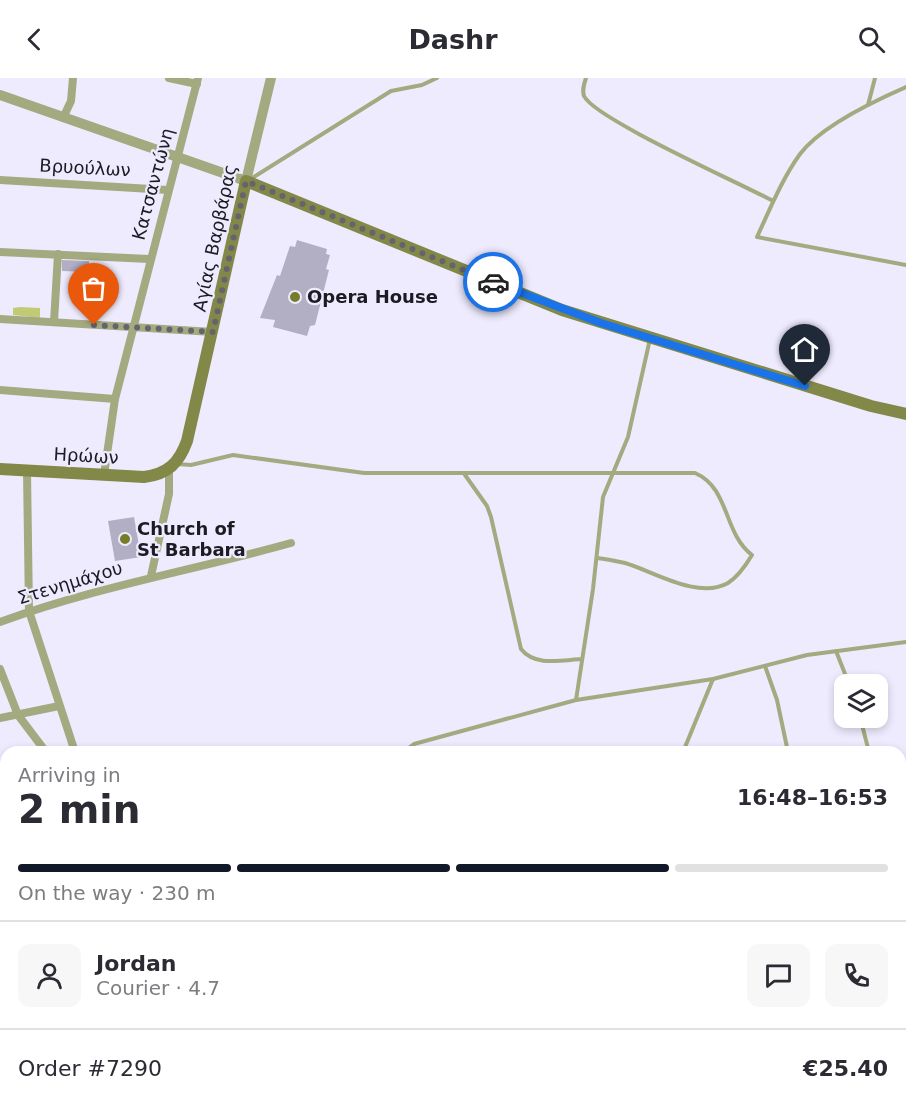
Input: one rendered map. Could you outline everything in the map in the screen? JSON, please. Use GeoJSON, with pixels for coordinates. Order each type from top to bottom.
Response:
{"type":"FeatureCollection","features":[{"type":"Feature","properties":{"kind":"main road","name":"Αγίας Βαρβάρας"},"geometry":{"type":"LineString","coordinates":[[172,467],[187,441],[246,181]]}},
{"type":"Feature","properties":{"kind":"main road"},"geometry":{"type":"LineString","coordinates":[[246,181],[518,293],[651,339],[871,406],[906,414]]}},
{"type":"Feature","properties":{"kind":"main road","name":"Ηρώων"},"geometry":{"type":"LineString","coordinates":[[0,469],[144,477],[172,467]]}},
{"type":"Feature","properties":{"kind":"street"},"geometry":{"type":"LineString","coordinates":[[63,118],[71,101],[73,78]]}},
{"type":"Feature","properties":{"kind":"street"},"geometry":{"type":"LineString","coordinates":[[169,78],[197,81]]}},
{"type":"Feature","properties":{"kind":"street","name":"Αγίας Βαρβάρας"},"geometry":{"type":"LineString","coordinates":[[246,181],[270,78]]}},
{"type":"Feature","properties":{"kind":"street","name":"Κατσαντώνη"},"geometry":{"type":"LineString","coordinates":[[104,475],[115,399],[149,259],[197,81]]}},
{"type":"Feature","properties":{"kind":"street"},"geometry":{"type":"LineString","coordinates":[[0,95],[246,181]]}},
{"type":"Feature","properties":{"kind":"street","name":"Βρυούλων"},"geometry":{"type":"LineString","coordinates":[[0,180],[168,189]]}},
{"type":"Feature","properties":{"kind":"street"},"geometry":{"type":"LineString","coordinates":[[0,252],[149,259]]}},
{"type":"Feature","properties":{"kind":"street"},"geometry":{"type":"LineString","coordinates":[[54,322],[58,254]]}},
{"type":"Feature","properties":{"kind":"street"},"geometry":{"type":"LineString","coordinates":[[0,319],[213,332]]}},
{"type":"Feature","properties":{"kind":"street"},"geometry":{"type":"LineString","coordinates":[[0,390],[115,399]]}},
{"type":"Feature","properties":{"kind":"street","name":"Αγίας Βαρβάρας"},"geometry":{"type":"LineString","coordinates":[[151,576],[169,494],[172,467]]}},
{"type":"Feature","properties":{"kind":"street"},"geometry":{"type":"LineString","coordinates":[[27,471],[29,611],[73,746]]}},
{"type":"Feature","properties":{"kind":"street"},"geometry":{"type":"LineString","coordinates":[[151,576],[203,567],[291,543]]}},
{"type":"Feature","properties":{"kind":"street","name":"Στενημάχου"},"geometry":{"type":"LineString","coordinates":[[0,622],[29,611],[151,576]]}},
{"type":"Feature","properties":{"kind":"street"},"geometry":{"type":"LineString","coordinates":[[0,669],[18,715],[41,746]]}},
{"type":"Feature","properties":{"kind":"street"},"geometry":{"type":"LineString","coordinates":[[0,718],[59,706]]}},
{"type":"Feature","properties":{"kind":"lane"},"geometry":{"type":"LineString","coordinates":[[246,181],[263,173],[391,91],[422,85],[437,78]]}},
{"type":"Feature","properties":{"kind":"lane"},"geometry":{"type":"LineString","coordinates":[[586,78],[584,96],[597,108],[657,144],[730,177],[773,201]]}},
{"type":"Feature","properties":{"kind":"lane"},"geometry":{"type":"LineString","coordinates":[[868,105],[875,78]]}},
{"type":"Feature","properties":{"kind":"lane"},"geometry":{"type":"LineString","coordinates":[[906,87],[868,105],[810,143],[800,153],[773,201],[757,237],[906,265]]}},
{"type":"Feature","properties":{"kind":"lane"},"geometry":{"type":"LineString","coordinates":[[576,700],[597,558],[603,497],[634,418],[651,339]]}},
{"type":"Feature","properties":{"kind":"lane"},"geometry":{"type":"LineString","coordinates":[[172,467],[233,455],[354,472],[465,474],[685,471],[701,476],[718,493],[738,541],[752,555],[738,575],[727,584],[714,587],[665,579],[626,563],[597,558]]}},
{"type":"Feature","properties":{"kind":"lane"},"geometry":{"type":"LineString","coordinates":[[465,474],[487,506],[491,517],[521,649],[527,656],[536,660],[582,658]]}},
{"type":"Feature","properties":{"kind":"lane"},"geometry":{"type":"LineString","coordinates":[[410,746],[576,700],[713,679],[807,655],[906,642]]}},
{"type":"Feature","properties":{"kind":"lane"},"geometry":{"type":"LineString","coordinates":[[836,651],[845,674]]}},
{"type":"Feature","properties":{"kind":"lane"},"geometry":{"type":"LineString","coordinates":[[765,666],[777,700],[787,746]]}},
{"type":"Feature","properties":{"kind":"lane"},"geometry":{"type":"LineString","coordinates":[[685,746],[713,679]]}},
{"type":"Feature","properties":{"kind":"lane"},"geometry":{"type":"LineString","coordinates":[[863,728],[867,746]]}},
{"type":"Feature","properties":{"kind":"green space"},"geometry":{"type":"Polygon","coordinates":[[[13,308],[40,308],[40,318],[13,315],[13,308]]]}},
{"type":"Feature","properties":{"kind":"building","name":"Opera House"},"geometry":{"type":"Polygon","coordinates":[[[297,240],[327,249],[326,254],[330,255],[326,269],[329,270],[315,325],[310,326],[307,336],[273,327],[275,320],[260,318],[277,275],[280,276],[290,246],[295,247],[297,240]]]}},
{"type":"Feature","properties":{"kind":"building"},"geometry":{"type":"Polygon","coordinates":[[[62,260],[89,261],[89,272],[62,271],[62,260]]]}},
{"type":"Feature","properties":{"kind":"building","name":"Church of St Barbara"},"geometry":{"type":"Polygon","coordinates":[[[134,517],[141,557],[115,561],[108,521],[134,517]]]}},
{"type":"Feature","properties":{"kind":"way so far"},"geometry":{"type":"LineString","coordinates":[[94,325],[213,332],[246,181],[493,282]]}},
{"type":"Feature","properties":{"kind":"place","name":"Opera House"},"geometry":{"type":"Point","coordinates":[295,297]}},
{"type":"Feature","properties":{"kind":"place","name":"Church of St Barbara"},"geometry":{"type":"Point","coordinates":[125,539]}},
{"type":"Feature","properties":{"kind":"route"},"geometry":{"type":"LineString","coordinates":[[493,282],[562,310],[805,386]]}}]}
